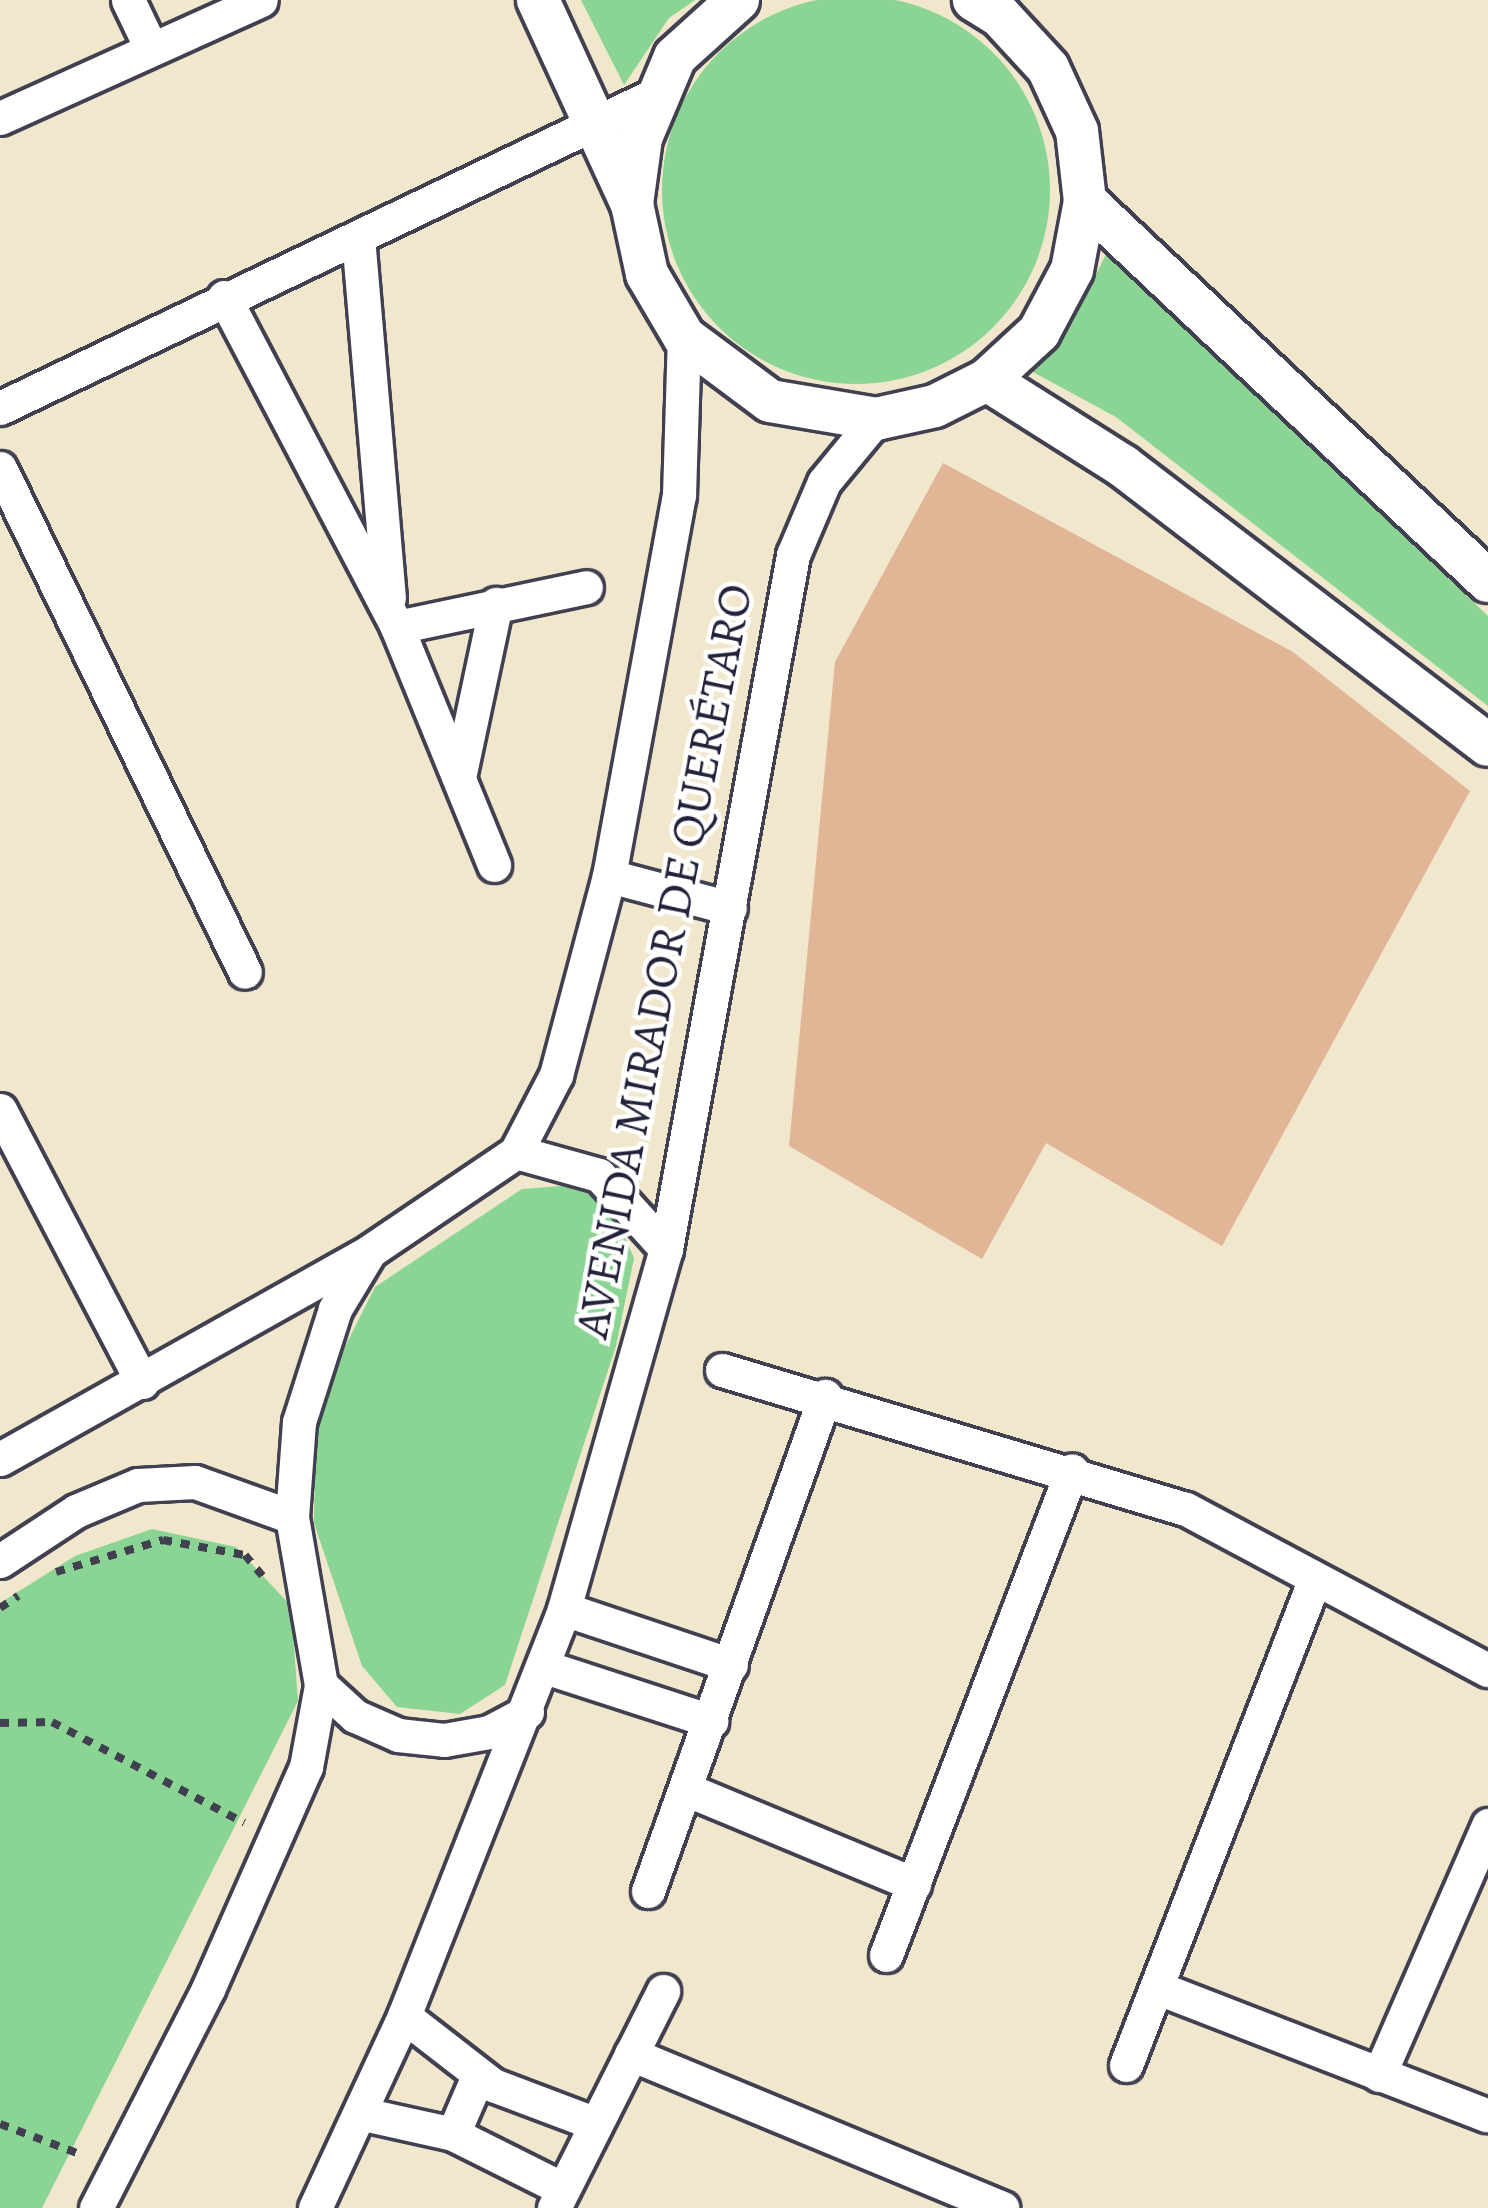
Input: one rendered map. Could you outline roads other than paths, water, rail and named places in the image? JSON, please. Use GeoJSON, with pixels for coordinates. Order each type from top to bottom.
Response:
{"type":"FeatureCollection","features":[{"type":"Feature","properties":{"kind":"street"},"geometry":{"type":"LineString","coordinates":[[128,0],[151,48]]}},
{"type":"Feature","properties":{"kind":"street"},"geometry":{"type":"LineString","coordinates":[[0,118],[262,0]]}},
{"type":"Feature","properties":{"kind":"street"},"geometry":{"type":"LineString","coordinates":[[538,0],[632,204],[647,274],[684,337],[770,401],[876,418],[935,406],[987,380],[1039,332],[1072,270],[1085,201],[1077,131],[1048,68],[1000,16],[974,0]]}},
{"type":"Feature","properties":{"kind":"street"},"geometry":{"type":"LineString","coordinates":[[632,204],[656,94],[675,57],[738,0]]}},
{"type":"Feature","properties":{"kind":"street"},"geometry":{"type":"LineString","coordinates":[[0,408],[656,94]]}},
{"type":"Feature","properties":{"kind":"street"},"geometry":{"type":"LineString","coordinates":[[1085,201],[1488,581]]}},
{"type":"Feature","properties":{"kind":"street"},"geometry":{"type":"LineString","coordinates":[[358,237],[394,619]]}},
{"type":"Feature","properties":{"kind":"street"},"geometry":{"type":"LineString","coordinates":[[224,297],[394,619],[494,865]]}},
{"type":"Feature","properties":{"kind":"street","name":"AVENIDA MIRADOR DE QUERÉTARO"},"geometry":{"type":"LineString","coordinates":[[96,2208],[208,1989],[306,1767],[321,1685],[292,1517],[299,1422],[335,1309],[370,1251],[516,1152],[556,1075],[609,876],[680,495],[684,337]]}},
{"type":"Feature","properties":{"kind":"street"},"geometry":{"type":"LineString","coordinates":[[987,380],[1123,466],[1488,745]]}},
{"type":"Feature","properties":{"kind":"street","name":"AVENIDA MIRADOR DE QUERÉTARO"},"geometry":{"type":"LineString","coordinates":[[315,2208],[363,2114],[404,2016],[564,1609],[667,1249],[793,555],[824,482],[876,418]]}},
{"type":"Feature","properties":{"kind":"street"},"geometry":{"type":"LineString","coordinates":[[0,468],[244,972]]}},
{"type":"Feature","properties":{"kind":"street"},"geometry":{"type":"LineString","coordinates":[[394,619],[586,587]]}},
{"type":"Feature","properties":{"kind":"street"},"geometry":{"type":"LineString","coordinates":[[460,773],[496,604]]}},
{"type":"Feature","properties":{"kind":"street"},"geometry":{"type":"LineString","coordinates":[[609,876],[730,908]]}},
{"type":"Feature","properties":{"kind":"street"},"geometry":{"type":"LineString","coordinates":[[2,1122],[142,1382]]}},
{"type":"Feature","properties":{"kind":"street"},"geometry":{"type":"LineString","coordinates":[[516,1152],[560,1158],[599,1175],[667,1249]]}},
{"type":"Feature","properties":{"kind":"street"},"geometry":{"type":"LineString","coordinates":[[0,1459],[370,1251]]}},
{"type":"Feature","properties":{"kind":"street"},"geometry":{"type":"LineString","coordinates":[[722,1370],[825,1396],[1186,1509],[1488,1670]]}},
{"type":"Feature","properties":{"kind":"street"},"geometry":{"type":"LineString","coordinates":[[648,1892],[825,1396]]}},
{"type":"Feature","properties":{"kind":"street"},"geometry":{"type":"LineString","coordinates":[[886,1955],[1072,1470]]}},
{"type":"Feature","properties":{"kind":"street"},"geometry":{"type":"LineString","coordinates":[[0,1561],[76,1511],[138,1485],[195,1482],[292,1517]]}},
{"type":"Feature","properties":{"kind":"street"},"geometry":{"type":"LineString","coordinates":[[1126,2066],[1161,1989],[1314,1581]]}},
{"type":"Feature","properties":{"kind":"street"},"geometry":{"type":"LineString","coordinates":[[564,1609],[730,1665]]}},
{"type":"Feature","properties":{"kind":"street"},"geometry":{"type":"LineString","coordinates":[[545,1667],[711,1721]]}},
{"type":"Feature","properties":{"kind":"street"},"geometry":{"type":"LineString","coordinates":[[321,1685],[356,1716],[398,1735],[466,1736],[527,1712]]}},
{"type":"Feature","properties":{"kind":"street"},"geometry":{"type":"LineString","coordinates":[[688,1790],[914,1884]]}},
{"type":"Feature","properties":{"kind":"street"},"geometry":{"type":"LineString","coordinates":[[1379,2075],[1488,1825]]}},
{"type":"Feature","properties":{"kind":"street"},"geometry":{"type":"LineString","coordinates":[[1161,1989],[1486,2115]]}},
{"type":"Feature","properties":{"kind":"street"},"geometry":{"type":"LineString","coordinates":[[363,2114],[453,2134],[559,2199],[663,1990]]}},
{"type":"Feature","properties":{"kind":"street"},"geometry":{"type":"LineString","coordinates":[[404,2016],[478,2076],[596,2124]]}},
{"type":"Feature","properties":{"kind":"street"},"geometry":{"type":"LineString","coordinates":[[631,2054],[1002,2208]]}},
{"type":"Feature","properties":{"kind":"street"},"geometry":{"type":"LineString","coordinates":[[453,2134],[478,2076]]}}]}
